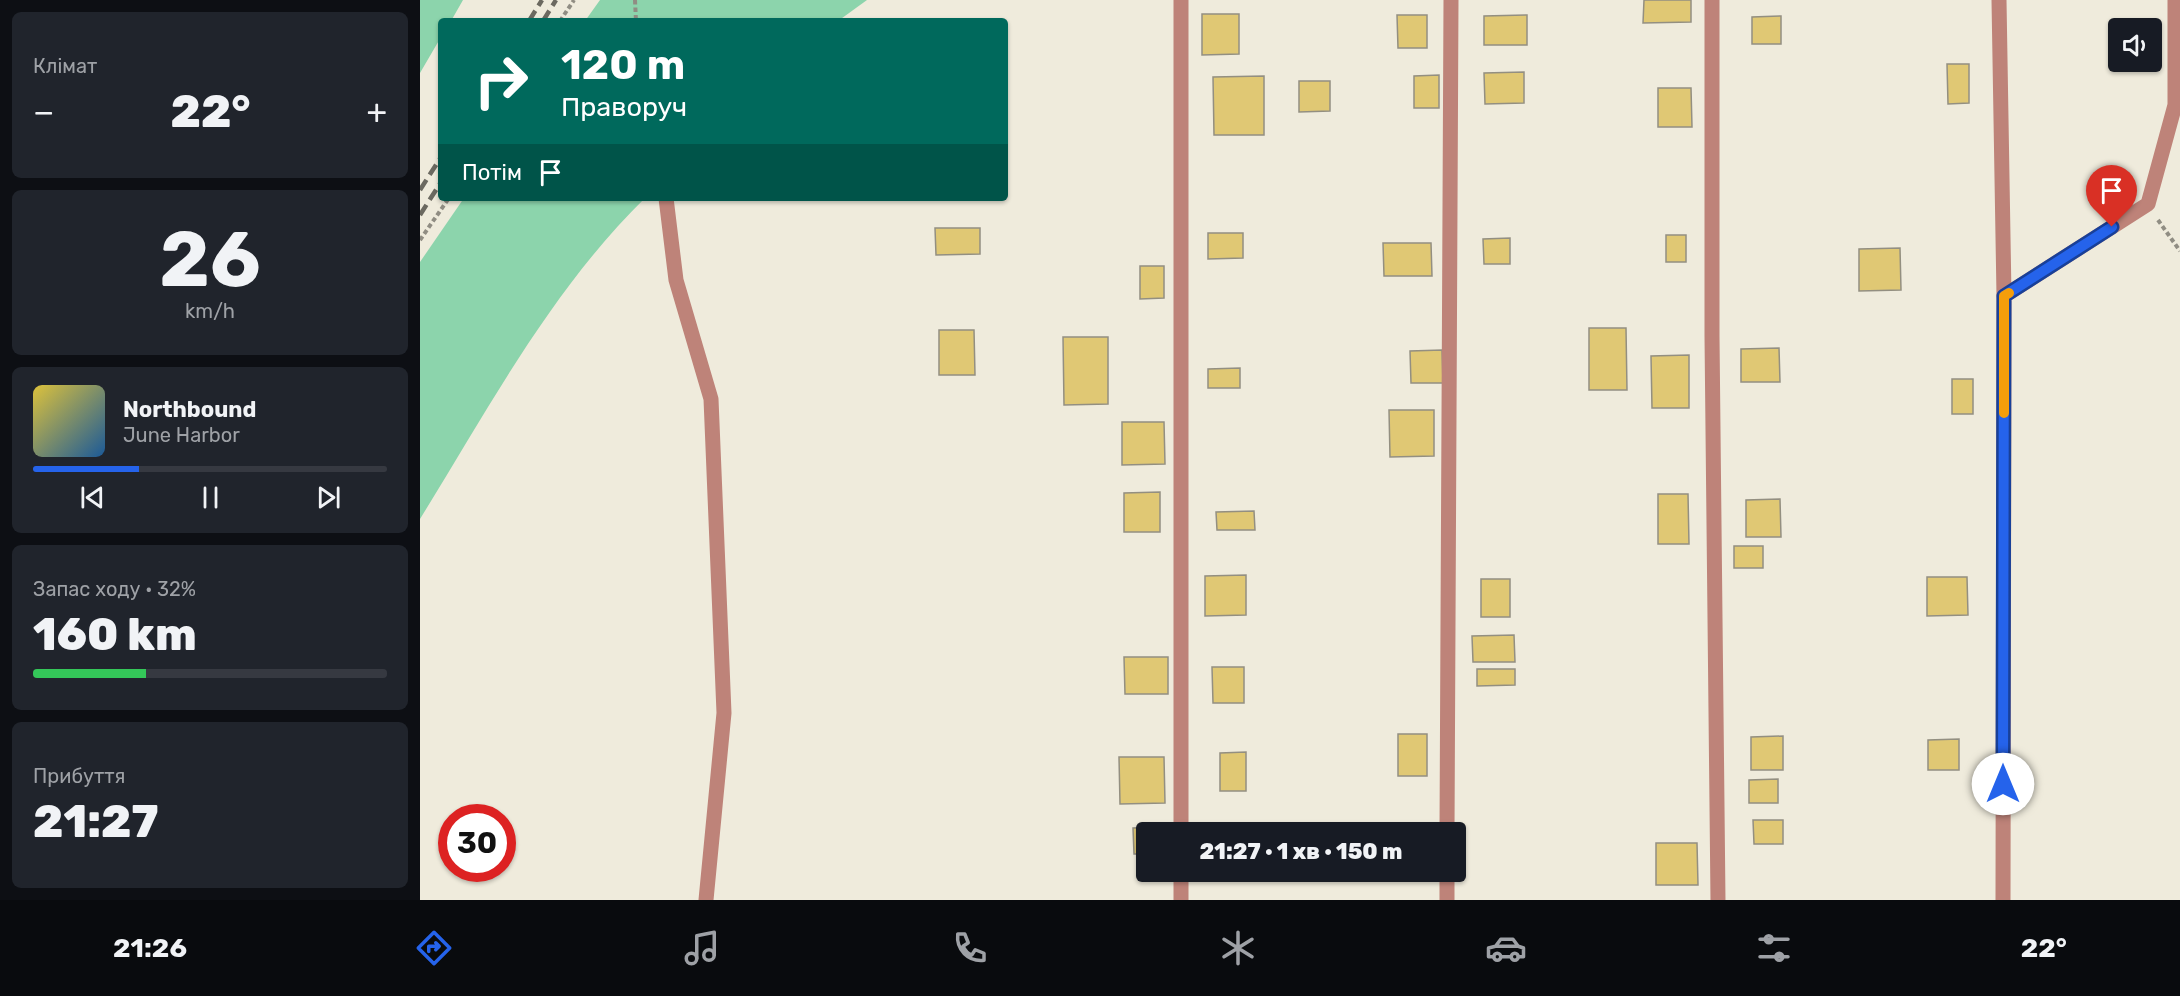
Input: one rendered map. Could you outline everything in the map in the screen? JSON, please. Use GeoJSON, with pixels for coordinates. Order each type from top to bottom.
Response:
{"type":"FeatureCollection","features":[{"type":"Feature","properties":{"kind":"street"},"geometry":{"type":"LineString","coordinates":[[1181,0],[1181,822]]}},
{"type":"Feature","properties":{"kind":"street"},"geometry":{"type":"LineString","coordinates":[[1447,822],[1450,0]]}},
{"type":"Feature","properties":{"kind":"street"},"geometry":{"type":"LineString","coordinates":[[1712,0],[1712,336],[1718,900]]}},
{"type":"Feature","properties":{"kind":"street"},"geometry":{"type":"LineString","coordinates":[[1999,0],[2004,296],[2003,900]]}},
{"type":"Feature","properties":{"kind":"street"},"geometry":{"type":"LineString","coordinates":[[2004,296],[2148,204],[2175,105],[2175,0]]}},
{"type":"Feature","properties":{"kind":"street"},"geometry":{"type":"LineString","coordinates":[[666,201],[676,280],[711,399],[724,713],[706,900]]}},
{"type":"Feature","properties":{"kind":"street"},"geometry":{"type":"LineString","coordinates":[[1181,882],[1181,900]]}},
{"type":"Feature","properties":{"kind":"street"},"geometry":{"type":"LineString","coordinates":[[1447,882],[1447,900]]}},
{"type":"Feature","properties":{"kind":"path"},"geometry":{"type":"LineString","coordinates":[[562,18],[574,0]]}},
{"type":"Feature","properties":{"kind":"path"},"geometry":{"type":"LineString","coordinates":[[635,0],[636,18]]}},
{"type":"Feature","properties":{"kind":"path"},"geometry":{"type":"LineString","coordinates":[[420,240],[447,201]]}},
{"type":"Feature","properties":{"kind":"path"},"geometry":{"type":"LineString","coordinates":[[2148,204],[2180,251]]}},
{"type":"Feature","properties":{"kind":"green space"},"geometry":{"type":"Polygon","coordinates":[[[420,0],[463,0],[453,18],[438,18],[438,42],[420,73],[420,0]]]}},
{"type":"Feature","properties":{"kind":"green space"},"geometry":{"type":"Polygon","coordinates":[[[600,0],[867,0],[842,18],[587,18],[600,0]]]}},
{"type":"Feature","properties":{"kind":"green space"},"geometry":{"type":"Polygon","coordinates":[[[462,201],[642,201],[611,233],[580,271],[523,351],[420,519],[420,262],[462,201]]]}},
{"type":"Feature","properties":{"kind":"building"},"geometry":{"type":"Polygon","coordinates":[[[1644,0],[1691,0],[1691,22],[1643,23],[1644,0]]]}},
{"type":"Feature","properties":{"kind":"building"},"geometry":{"type":"Polygon","coordinates":[[[1202,14],[1239,14],[1239,54],[1202,55],[1202,14]]]}},
{"type":"Feature","properties":{"kind":"building"},"geometry":{"type":"Polygon","coordinates":[[[1397,15],[1427,15],[1427,48],[1398,48],[1397,15]]]}},
{"type":"Feature","properties":{"kind":"building"},"geometry":{"type":"Polygon","coordinates":[[[1527,15],[1527,45],[1484,45],[1484,16],[1527,15]]]}},
{"type":"Feature","properties":{"kind":"building"},"geometry":{"type":"Polygon","coordinates":[[[1781,16],[1781,44],[1752,44],[1752,17],[1781,16]]]}},
{"type":"Feature","properties":{"kind":"building"},"geometry":{"type":"Polygon","coordinates":[[[1947,64],[1969,64],[1969,103],[1948,104],[1947,64]]]}},
{"type":"Feature","properties":{"kind":"building"},"geometry":{"type":"Polygon","coordinates":[[[1524,72],[1524,103],[1485,104],[1484,73],[1524,72]]]}},
{"type":"Feature","properties":{"kind":"building"},"geometry":{"type":"Polygon","coordinates":[[[1439,75],[1439,108],[1414,108],[1414,76],[1439,75]]]}},
{"type":"Feature","properties":{"kind":"building"},"geometry":{"type":"Polygon","coordinates":[[[1264,76],[1264,135],[1214,135],[1213,77],[1264,76]]]}},
{"type":"Feature","properties":{"kind":"building"},"geometry":{"type":"Polygon","coordinates":[[[1299,81],[1330,81],[1330,111],[1299,112],[1299,81]]]}},
{"type":"Feature","properties":{"kind":"building"},"geometry":{"type":"Polygon","coordinates":[[[1658,88],[1691,88],[1692,127],[1658,127],[1658,88]]]}},
{"type":"Feature","properties":{"kind":"building"},"geometry":{"type":"Polygon","coordinates":[[[935,228],[980,228],[980,254],[936,255],[935,228]]]}},
{"type":"Feature","properties":{"kind":"building"},"geometry":{"type":"Polygon","coordinates":[[[1208,233],[1243,233],[1243,258],[1208,259],[1208,233]]]}},
{"type":"Feature","properties":{"kind":"building"},"geometry":{"type":"Polygon","coordinates":[[[1666,235],[1686,235],[1686,262],[1666,262],[1666,235]]]}},
{"type":"Feature","properties":{"kind":"building"},"geometry":{"type":"Polygon","coordinates":[[[1510,238],[1510,264],[1484,264],[1483,239],[1510,238]]]}},
{"type":"Feature","properties":{"kind":"building"},"geometry":{"type":"Polygon","coordinates":[[[1383,243],[1431,243],[1432,276],[1384,276],[1383,243]]]}},
{"type":"Feature","properties":{"kind":"building"},"geometry":{"type":"Polygon","coordinates":[[[1900,248],[1901,290],[1859,291],[1859,249],[1900,248]]]}},
{"type":"Feature","properties":{"kind":"building"},"geometry":{"type":"Polygon","coordinates":[[[1140,266],[1164,266],[1164,298],[1140,299],[1140,266]]]}},
{"type":"Feature","properties":{"kind":"building"},"geometry":{"type":"Polygon","coordinates":[[[1589,328],[1626,328],[1627,390],[1589,390],[1589,328]]]}},
{"type":"Feature","properties":{"kind":"building"},"geometry":{"type":"Polygon","coordinates":[[[939,330],[974,330],[975,375],[939,375],[939,330]]]}},
{"type":"Feature","properties":{"kind":"building"},"geometry":{"type":"Polygon","coordinates":[[[1063,337],[1108,337],[1108,404],[1064,405],[1063,337]]]}},
{"type":"Feature","properties":{"kind":"building"},"geometry":{"type":"Polygon","coordinates":[[[1779,348],[1780,382],[1741,382],[1741,349],[1779,348]]]}},
{"type":"Feature","properties":{"kind":"building"},"geometry":{"type":"Polygon","coordinates":[[[1442,350],[1443,383],[1411,383],[1410,351],[1442,350]]]}},
{"type":"Feature","properties":{"kind":"building"},"geometry":{"type":"Polygon","coordinates":[[[1689,355],[1689,408],[1652,408],[1651,356],[1689,355]]]}},
{"type":"Feature","properties":{"kind":"building"},"geometry":{"type":"Polygon","coordinates":[[[1240,368],[1240,388],[1208,388],[1208,369],[1240,368]]]}},
{"type":"Feature","properties":{"kind":"building"},"geometry":{"type":"Polygon","coordinates":[[[1952,379],[1973,379],[1973,414],[1952,414],[1952,379]]]}},
{"type":"Feature","properties":{"kind":"building"},"geometry":{"type":"Polygon","coordinates":[[[1389,410],[1434,410],[1434,456],[1390,457],[1389,410]]]}},
{"type":"Feature","properties":{"kind":"building"},"geometry":{"type":"Polygon","coordinates":[[[1122,422],[1164,422],[1165,464],[1122,465],[1122,422]]]}},
{"type":"Feature","properties":{"kind":"building"},"geometry":{"type":"Polygon","coordinates":[[[1160,492],[1160,532],[1124,532],[1124,493],[1160,492]]]}},
{"type":"Feature","properties":{"kind":"building"},"geometry":{"type":"Polygon","coordinates":[[[1658,494],[1688,494],[1689,544],[1658,544],[1658,494]]]}},
{"type":"Feature","properties":{"kind":"building"},"geometry":{"type":"Polygon","coordinates":[[[1780,499],[1781,537],[1746,537],[1746,500],[1780,499]]]}},
{"type":"Feature","properties":{"kind":"building"},"geometry":{"type":"Polygon","coordinates":[[[1254,511],[1255,530],[1217,530],[1216,512],[1254,511]]]}},
{"type":"Feature","properties":{"kind":"building"},"geometry":{"type":"Polygon","coordinates":[[[1734,546],[1763,546],[1763,568],[1734,568],[1734,546]]]}},
{"type":"Feature","properties":{"kind":"building"},"geometry":{"type":"Polygon","coordinates":[[[1246,575],[1246,615],[1205,616],[1205,576],[1246,575]]]}},
{"type":"Feature","properties":{"kind":"building"},"geometry":{"type":"Polygon","coordinates":[[[1927,577],[1967,577],[1968,615],[1927,616],[1927,577]]]}},
{"type":"Feature","properties":{"kind":"building"},"geometry":{"type":"Polygon","coordinates":[[[1481,579],[1510,579],[1510,617],[1481,617],[1481,579]]]}},
{"type":"Feature","properties":{"kind":"building"},"geometry":{"type":"Polygon","coordinates":[[[1514,635],[1515,662],[1473,662],[1472,636],[1514,635]]]}},
{"type":"Feature","properties":{"kind":"building"},"geometry":{"type":"Polygon","coordinates":[[[1124,657],[1168,657],[1168,694],[1125,694],[1124,657]]]}},
{"type":"Feature","properties":{"kind":"building"},"geometry":{"type":"Polygon","coordinates":[[[1212,667],[1244,667],[1244,703],[1213,703],[1212,667]]]}},
{"type":"Feature","properties":{"kind":"building"},"geometry":{"type":"Polygon","coordinates":[[[1477,669],[1515,669],[1515,685],[1477,686],[1477,669]]]}},
{"type":"Feature","properties":{"kind":"building"},"geometry":{"type":"Polygon","coordinates":[[[1398,734],[1427,734],[1427,776],[1398,776],[1398,734]]]}},
{"type":"Feature","properties":{"kind":"building"},"geometry":{"type":"Polygon","coordinates":[[[1783,736],[1783,770],[1751,770],[1751,737],[1783,736]]]}},
{"type":"Feature","properties":{"kind":"building"},"geometry":{"type":"Polygon","coordinates":[[[1959,739],[1959,770],[1928,770],[1928,740],[1959,739]]]}},
{"type":"Feature","properties":{"kind":"building"},"geometry":{"type":"Polygon","coordinates":[[[1246,752],[1246,791],[1220,791],[1220,753],[1246,752]]]}},
{"type":"Feature","properties":{"kind":"building"},"geometry":{"type":"Polygon","coordinates":[[[1119,757],[1164,757],[1165,803],[1120,804],[1119,757]]]}},
{"type":"Feature","properties":{"kind":"building"},"geometry":{"type":"Polygon","coordinates":[[[1778,779],[1778,803],[1749,803],[1749,780],[1778,779]]]}},
{"type":"Feature","properties":{"kind":"building"},"geometry":{"type":"Polygon","coordinates":[[[1753,820],[1783,820],[1783,844],[1754,844],[1753,820]]]}},
{"type":"Feature","properties":{"kind":"building"},"geometry":{"type":"Polygon","coordinates":[[[1133,828],[1136,828],[1136,854],[1134,854],[1133,828]]]}},
{"type":"Feature","properties":{"kind":"building"},"geometry":{"type":"Polygon","coordinates":[[[1656,843],[1697,843],[1698,885],[1656,885],[1656,843]]]}},
{"type":"Feature","properties":{"kind":"railway"},"geometry":{"type":"LineString","coordinates":[[531,18],[542,0]]}},
{"type":"Feature","properties":{"kind":"railway"},"geometry":{"type":"LineString","coordinates":[[545,18],[556,0]]}},
{"type":"Feature","properties":{"kind":"railway"},"geometry":{"type":"LineString","coordinates":[[420,190],[438,162]]}},
{"type":"Feature","properties":{"kind":"railway"},"geometry":{"type":"LineString","coordinates":[[420,215],[438,187]]}},
{"type":"Feature","properties":{"kind":"slow traffic"},"geometry":{"type":"LineString","coordinates":[[2004,413],[2004,296],[2009,293]]}},
{"type":"Feature","properties":{"kind":"route"},"geometry":{"type":"LineString","coordinates":[[2003,784],[2004,296],[2112,227]]}}]}
